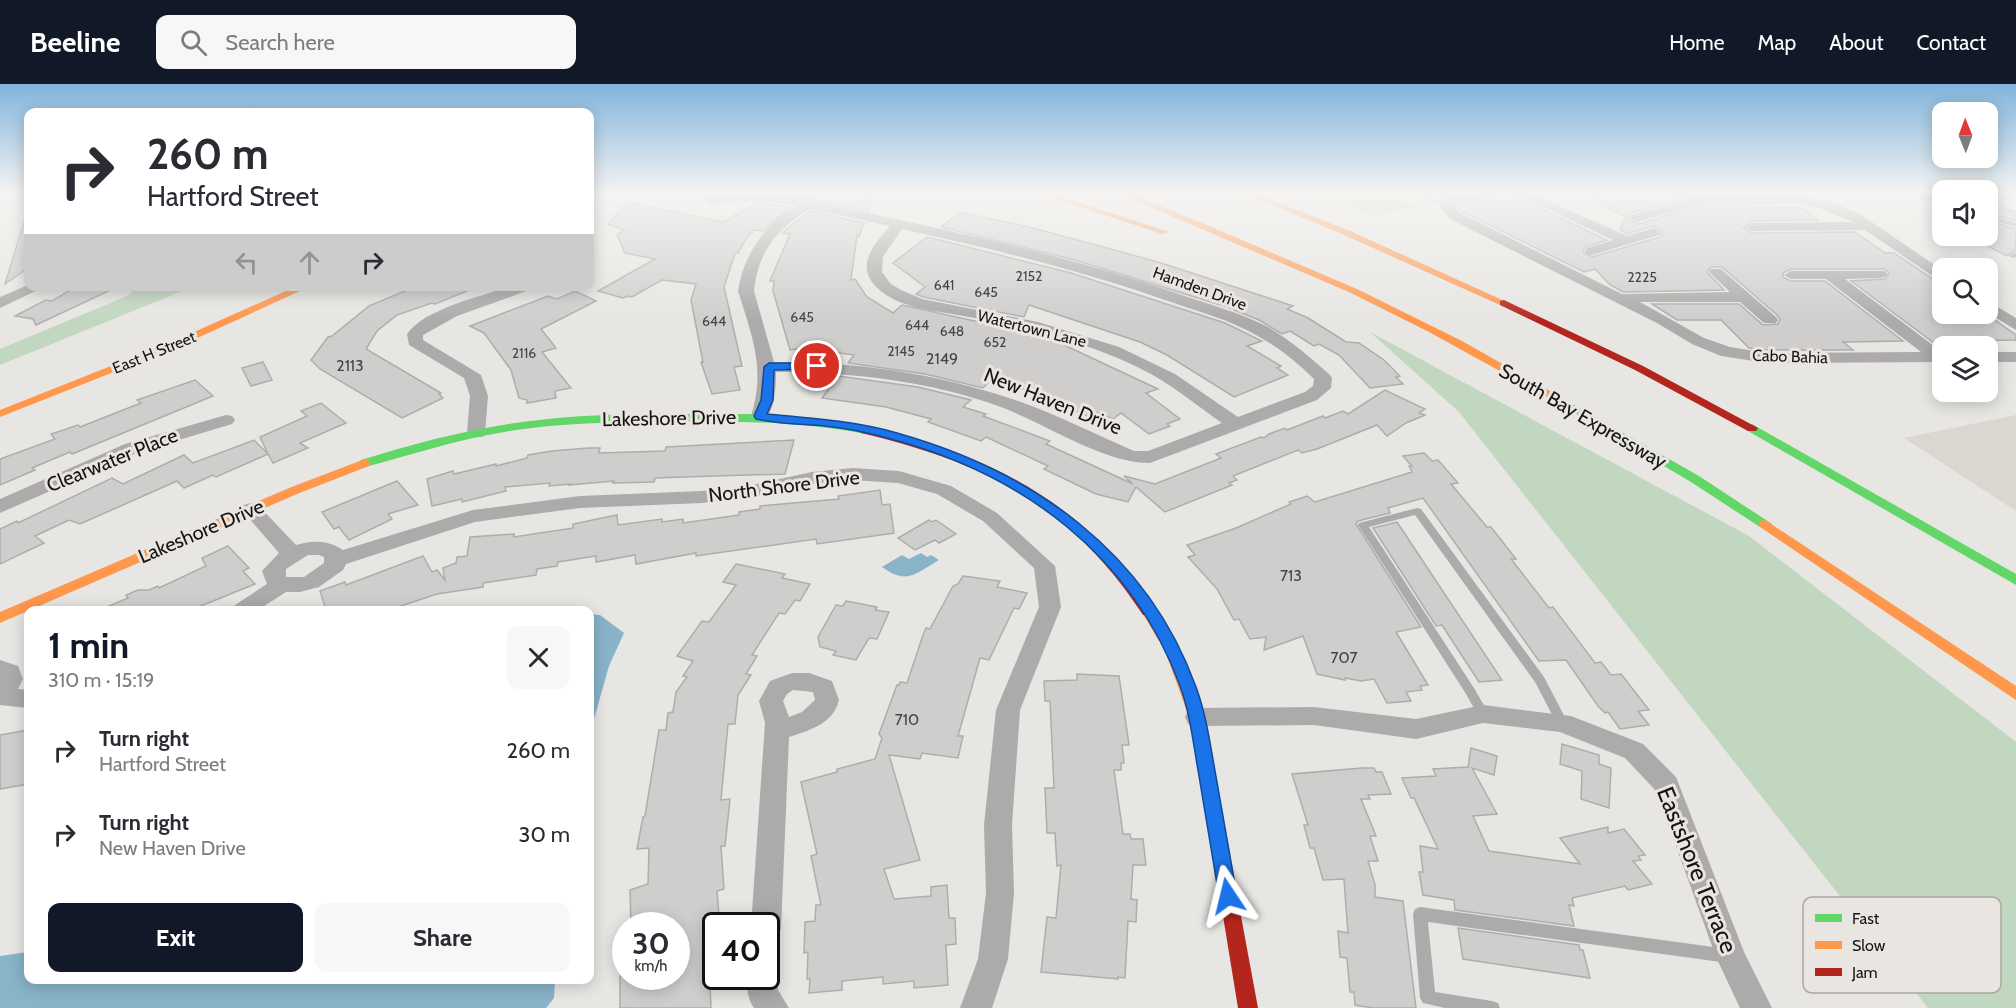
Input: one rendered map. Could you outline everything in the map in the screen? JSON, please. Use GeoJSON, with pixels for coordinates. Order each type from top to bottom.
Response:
{"type":"FeatureCollection","features":[{"type":"Feature","properties":{"kind":"main road","name":"South Bay Expressway"},"geometry":{"type":"LineString","coordinates":[[1223,235],[1295,265],[1391,311],[1496,365],[1611,430],[1741,510],[1904,616],[2016,694]]}},
{"type":"Feature","properties":{"kind":"main road"},"geometry":{"type":"LineString","coordinates":[[1351,235],[1415,261],[1572,334],[1771,438],[2016,580]]}},
{"type":"Feature","properties":{"kind":"main road"},"geometry":{"type":"LineString","coordinates":[[1485,279],[1572,334]]}},
{"type":"Feature","properties":{"kind":"main road"},"geometry":{"type":"LineString","coordinates":[[1296,280],[1496,365]]}},
{"type":"Feature","properties":{"kind":"main road","name":"East H Street"},"geometry":{"type":"LineString","coordinates":[[0,414],[178,343],[295,291]]}},
{"type":"Feature","properties":{"kind":"main road","name":"Lakeshore Drive"},"geometry":{"type":"LineString","coordinates":[[28,606],[365,463],[476,433],[533,424],[589,419],[760,416],[828,423],[925,445],[985,469],[1041,500],[1091,539],[1132,583],[1149,606],[1173,649],[1188,686],[1197,717],[1248,1008]]}},
{"type":"Feature","properties":{"kind":"main road","name":"Lakeshore Drive"},"geometry":{"type":"LineString","coordinates":[[0,618],[24,608]]}},
{"type":"Feature","properties":{"kind":"street"},"geometry":{"type":"LineString","coordinates":[[760,416],[767,400],[769,367],[746,291],[747,278],[769,235]]}},
{"type":"Feature","properties":{"kind":"street","name":"Watertown Lane"},"geometry":{"type":"LineString","coordinates":[[891,235],[877,253],[873,264],[879,281],[896,293],[913,301],[991,316],[1100,345],[1159,372],[1234,424]]}},
{"type":"Feature","properties":{"kind":"street","name":"Hamden Drive"},"geometry":{"type":"LineString","coordinates":[[948,235],[1116,278],[1233,318],[1262,331],[1303,359],[1323,378],[1322,388],[1311,396]]}},
{"type":"Feature","properties":{"kind":"street","name":"Cabo Bahia"},"geometry":{"type":"LineString","coordinates":[[1493,235],[1619,298],[1698,341],[1727,352],[1767,358],[1932,357]]}},
{"type":"Feature","properties":{"kind":"street"},"geometry":{"type":"LineString","coordinates":[[1614,235],[1627,241]]}},
{"type":"Feature","properties":{"kind":"street"},"geometry":{"type":"LineString","coordinates":[[1592,250],[1645,235]]}},
{"type":"Feature","properties":{"kind":"street"},"geometry":{"type":"LineString","coordinates":[[1881,235],[1932,269]]}},
{"type":"Feature","properties":{"kind":"street","name":"Cabo Bahia"},"geometry":{"type":"LineString","coordinates":[[1716,272],[1770,320]]}},
{"type":"Feature","properties":{"kind":"street","name":"Cabo Bahia"},"geometry":{"type":"LineString","coordinates":[[1829,274],[1932,351]]}},
{"type":"Feature","properties":{"kind":"street"},"geometry":{"type":"LineString","coordinates":[[1791,275],[1880,274]]}},
{"type":"Feature","properties":{"kind":"street"},"geometry":{"type":"LineString","coordinates":[[0,303],[28,291]]}},
{"type":"Feature","properties":{"kind":"street"},"geometry":{"type":"LineString","coordinates":[[476,433],[479,396],[472,375],[415,342],[415,334],[421,327],[436,320],[514,291]]}},
{"type":"Feature","properties":{"kind":"street","name":"Cabo Bahia"},"geometry":{"type":"LineString","coordinates":[[1619,298],[1743,297]]}},
{"type":"Feature","properties":{"kind":"street"},"geometry":{"type":"LineString","coordinates":[[1998,313],[2016,325]]}},
{"type":"Feature","properties":{"kind":"street"},"geometry":{"type":"LineString","coordinates":[[1998,357],[2016,357]]}},
{"type":"Feature","properties":{"kind":"street","name":"New Haven Drive"},"geometry":{"type":"LineString","coordinates":[[769,367],[831,367],[871,371],[914,378],[973,392],[1065,426],[1131,457],[1150,457],[1311,396]]}},
{"type":"Feature","properties":{"kind":"street","name":"Clearwater Place"},"geometry":{"type":"LineString","coordinates":[[0,507],[132,448],[226,420]]}},
{"type":"Feature","properties":{"kind":"street","name":"North Shore Drive"},"geometry":{"type":"LineString","coordinates":[[249,606],[282,584],[300,585],[321,577],[335,565],[337,559],[473,516],[580,501],[702,497],[752,492],[812,478],[852,474],[899,477],[944,490],[990,517],[1044,566],[1050,607],[1008,710],[998,825],[1000,893],[995,948],[976,1008]]}},
{"type":"Feature","properties":{"kind":"street"},"geometry":{"type":"LineString","coordinates":[[252,509],[292,554]]}},
{"type":"Feature","properties":{"kind":"street"},"geometry":{"type":"LineString","coordinates":[[282,584],[276,581],[273,571],[292,554],[313,548],[323,548],[335,554],[337,559]]}},
{"type":"Feature","properties":{"kind":"street"},"geometry":{"type":"LineString","coordinates":[[0,669],[10,672],[11,677],[10,682],[0,694],[24,698]]}},
{"type":"Feature","properties":{"kind":"street","name":"Eastshore Terrace"},"geometry":{"type":"LineString","coordinates":[[1197,717],[1314,716],[1416,729],[1483,714],[1562,723],[1634,751],[1667,785],[1731,957],[1756,1008]]}},
{"type":"Feature","properties":{"kind":"street"},"geometry":{"type":"LineString","coordinates":[[767,912],[776,732]]}},
{"type":"Feature","properties":{"kind":"street"},"geometry":{"type":"LineString","coordinates":[[763,990],[763,995],[773,1008]]}},
{"type":"Feature","properties":{"kind":"lane"},"geometry":{"type":"LineString","coordinates":[[1483,714],[1363,525],[1418,511],[1540,680],[1562,723]]}},
{"type":"Feature","properties":{"kind":"lane"},"geometry":{"type":"LineString","coordinates":[[1492,1008],[1428,998],[1420,914],[1731,957]]}},
{"type":"Feature","properties":{"kind":"shaded area"},"geometry":{"type":"Polygon","coordinates":[[[2016,415],[2016,511],[1904,438],[2016,415]]]}},
{"type":"Feature","properties":{"kind":"green space"},"geometry":{"type":"Polygon","coordinates":[[[133,291],[182,291],[0,365],[0,349],[127,296],[133,291]]]}},
{"type":"Feature","properties":{"kind":"green space"},"geometry":{"type":"Polygon","coordinates":[[[1370,332],[1749,536],[2016,742],[2016,1008],[1928,1008],[1916,993],[2001,993],[2001,897],[1841,897],[1459,412],[1370,332]]]}},
{"type":"Feature","properties":{"kind":"water"},"geometry":{"type":"Polygon","coordinates":[[[921,553],[939,560],[917,573],[905,576],[882,567],[902,555],[909,559],[921,553]]]}},
{"type":"Feature","properties":{"kind":"water"},"geometry":{"type":"Polygon","coordinates":[[[594,614],[600,615],[624,633],[609,666],[594,719],[594,614]]]}},
{"type":"Feature","properties":{"kind":"water"},"geometry":{"type":"Polygon","coordinates":[[[24,953],[24,984],[555,984],[554,998],[546,1008],[0,1008],[0,956],[24,953]]]}},
{"type":"Feature","properties":{"kind":"building"},"geometry":{"type":"Polygon","coordinates":[[[20,235],[24,235],[24,271],[5,284],[20,235]]]}},
{"type":"Feature","properties":{"kind":"building"},"geometry":{"type":"Polygon","coordinates":[[[617,235],[749,235],[738,253],[735,253],[724,287],[742,366],[734,367],[740,390],[712,394],[701,362],[703,362],[691,300],[696,284],[662,280],[632,297],[623,298],[598,291],[655,259],[625,253],[617,235]]]}},
{"type":"Feature","properties":{"kind":"building"},"geometry":{"type":"Polygon","coordinates":[[[790,235],[857,235],[851,280],[855,279],[867,297],[893,313],[902,305],[1047,337],[1158,389],[1146,393],[1180,419],[1167,424],[1170,426],[1149,434],[1121,413],[1113,419],[1096,412],[1089,417],[1051,401],[1054,399],[992,379],[983,388],[925,374],[848,363],[854,355],[805,348],[790,350],[773,291],[774,281],[770,281],[790,235]]]}},
{"type":"Feature","properties":{"kind":"building"},"geometry":{"type":"Polygon","coordinates":[[[974,235],[1059,235],[1158,262],[1293,306],[1287,309],[1308,318],[1346,342],[1359,343],[1384,360],[1400,376],[1396,377],[1403,384],[1370,388],[1339,355],[1319,344],[1314,346],[1290,331],[1282,334],[1259,320],[1227,307],[1075,260],[974,235]]]}},
{"type":"Feature","properties":{"kind":"building"},"geometry":{"type":"Polygon","coordinates":[[[1510,235],[1597,235],[1607,240],[1585,247],[1583,252],[1592,257],[1661,235],[1859,235],[1885,253],[1894,253],[1932,278],[1932,324],[1998,322],[2016,335],[2016,340],[1998,340],[1998,336],[1932,336],[1932,342],[1851,281],[1885,279],[1889,273],[1885,269],[1791,269],[1783,273],[1783,277],[1791,281],[1825,281],[1903,341],[1843,342],[1853,350],[1749,348],[1721,320],[1677,320],[1652,304],[1739,304],[1763,325],[1778,324],[1780,319],[1777,315],[1722,267],[1711,267],[1707,272],[1724,290],[1623,292],[1609,284],[1595,269],[1584,272],[1510,235]]]}},
{"type":"Feature","properties":{"kind":"building"},"geometry":{"type":"Polygon","coordinates":[[[1998,235],[2016,235],[2016,251],[2007,256],[1988,246],[1998,246],[1998,235]]]}},
{"type":"Feature","properties":{"kind":"building"},"geometry":{"type":"Polygon","coordinates":[[[927,237],[1071,273],[1225,323],[1262,341],[1247,346],[1281,366],[1277,368],[1288,375],[1234,397],[1167,355],[1140,342],[1029,305],[1024,317],[923,297],[916,294],[925,287],[893,263],[927,237]]]}},
{"type":"Feature","properties":{"kind":"building"},"geometry":{"type":"Polygon","coordinates":[[[69,291],[108,291],[36,325],[33,319],[15,316],[46,300],[52,301],[69,291]]]}},
{"type":"Feature","properties":{"kind":"building"},"geometry":{"type":"Polygon","coordinates":[[[405,291],[467,291],[435,304],[397,315],[377,331],[366,349],[441,393],[439,394],[443,398],[402,418],[320,369],[311,360],[328,337],[369,306],[405,291]]]}},
{"type":"Feature","properties":{"kind":"building"},"geometry":{"type":"Polygon","coordinates":[[[575,291],[596,301],[541,329],[556,348],[542,352],[571,388],[555,391],[556,398],[527,403],[527,400],[519,398],[511,370],[484,333],[470,326],[548,296],[557,299],[575,291]]]}},
{"type":"Feature","properties":{"kind":"building"},"geometry":{"type":"Polygon","coordinates":[[[263,362],[272,380],[251,386],[242,368],[263,362]]]}},
{"type":"Feature","properties":{"kind":"building"},"geometry":{"type":"Polygon","coordinates":[[[838,376],[918,387],[971,400],[963,407],[986,414],[983,416],[1050,441],[1046,444],[1133,484],[1124,476],[1155,484],[1221,458],[1216,454],[1261,437],[1264,438],[1285,428],[1287,430],[1343,411],[1348,414],[1385,390],[1425,409],[1419,413],[1425,415],[1406,423],[1387,436],[1377,425],[1317,449],[1302,453],[1298,450],[1233,476],[1237,480],[1229,483],[1232,485],[1165,512],[1136,487],[1128,502],[1096,494],[1044,469],[1048,466],[986,437],[981,441],[928,422],[931,419],[886,407],[822,398],[838,376]]]}},
{"type":"Feature","properties":{"kind":"building"},"geometry":{"type":"Polygon","coordinates":[[[195,380],[213,396],[72,454],[70,452],[0,485],[0,459],[55,439],[51,434],[78,425],[80,427],[141,403],[137,400],[195,380]]]}},
{"type":"Feature","properties":{"kind":"building"},"geometry":{"type":"Polygon","coordinates":[[[321,403],[346,423],[300,443],[308,448],[273,463],[260,437],[307,416],[301,411],[321,403]]]}},
{"type":"Feature","properties":{"kind":"building"},"geometry":{"type":"Polygon","coordinates":[[[254,440],[268,454],[216,477],[213,475],[184,488],[177,481],[80,524],[69,520],[35,536],[44,543],[0,564],[0,529],[17,521],[18,523],[112,478],[123,484],[184,455],[193,463],[254,440]]]}},
{"type":"Feature","properties":{"kind":"building"},"geometry":{"type":"Polygon","coordinates":[[[794,440],[785,474],[655,478],[654,482],[613,483],[614,481],[549,486],[550,483],[505,487],[506,491],[462,502],[462,499],[432,506],[427,479],[453,471],[454,474],[496,464],[496,466],[527,458],[528,455],[552,451],[600,448],[599,453],[665,451],[666,447],[794,440]]]}},
{"type":"Feature","properties":{"kind":"building"},"geometry":{"type":"Polygon","coordinates":[[[1424,453],[1432,461],[1438,460],[1458,483],[1451,484],[1487,527],[1491,527],[1516,559],[1511,559],[1549,608],[1553,607],[1595,663],[1601,662],[1611,675],[1621,674],[1649,710],[1638,711],[1649,725],[1620,729],[1608,712],[1605,713],[1598,706],[1566,660],[1539,661],[1423,498],[1388,508],[1390,513],[1358,521],[1356,524],[1421,627],[1396,632],[1428,685],[1420,686],[1422,690],[1406,692],[1411,701],[1387,703],[1374,679],[1361,681],[1345,678],[1345,680],[1317,674],[1303,636],[1264,650],[1266,637],[1250,639],[1239,619],[1234,620],[1217,589],[1188,557],[1195,555],[1187,545],[1236,528],[1291,504],[1289,502],[1307,496],[1315,502],[1412,472],[1409,466],[1412,466],[1403,456],[1424,453]]]}},
{"type":"Feature","properties":{"kind":"building"},"geometry":{"type":"Polygon","coordinates":[[[397,481],[418,505],[388,514],[392,519],[349,540],[339,527],[334,529],[322,512],[397,481]]]}},
{"type":"Feature","properties":{"kind":"building"},"geometry":{"type":"Polygon","coordinates":[[[880,490],[882,505],[890,504],[894,533],[817,544],[816,539],[696,556],[696,553],[636,564],[635,555],[596,562],[596,556],[558,562],[557,566],[537,569],[536,575],[483,583],[483,587],[437,594],[401,606],[325,606],[320,591],[345,582],[346,585],[423,556],[432,572],[437,570],[445,580],[443,568],[456,563],[457,557],[467,556],[470,537],[514,534],[514,537],[573,528],[573,524],[617,515],[618,525],[662,519],[662,522],[683,519],[683,523],[739,515],[739,512],[760,509],[760,506],[839,499],[838,496],[880,490]]]}},
{"type":"Feature","properties":{"kind":"building"},"geometry":{"type":"Polygon","coordinates":[[[929,520],[932,522],[936,520],[956,534],[939,543],[935,540],[915,550],[898,538],[929,520]]]}},
{"type":"Feature","properties":{"kind":"building"},"geometry":{"type":"Polygon","coordinates":[[[1397,522],[1502,680],[1479,682],[1442,625],[1436,626],[1373,528],[1397,522]]]}},
{"type":"Feature","properties":{"kind":"building"},"geometry":{"type":"Polygon","coordinates":[[[228,546],[249,568],[243,571],[255,584],[201,606],[109,606],[128,598],[126,595],[138,590],[149,590],[158,586],[159,588],[206,566],[202,558],[228,546]]]}},
{"type":"Feature","properties":{"kind":"building"},"geometry":{"type":"Polygon","coordinates":[[[736,564],[785,574],[782,578],[810,584],[800,601],[795,600],[785,614],[779,613],[752,655],[757,656],[746,674],[751,675],[738,695],[735,724],[728,724],[721,800],[730,799],[725,846],[721,846],[724,889],[717,891],[719,912],[702,912],[702,990],[710,990],[711,1008],[620,1008],[620,990],[690,990],[690,912],[631,912],[630,890],[648,884],[649,848],[637,849],[645,816],[659,730],[666,730],[668,713],[673,712],[676,692],[687,677],[683,676],[693,661],[677,656],[702,621],[709,622],[736,585],[723,582],[736,564]]]}},
{"type":"Feature","properties":{"kind":"building"},"geometry":{"type":"Polygon","coordinates":[[[963,576],[1000,581],[997,587],[1027,593],[1019,609],[1014,608],[989,660],[980,658],[958,736],[963,736],[958,758],[922,753],[920,759],[889,755],[920,860],[884,869],[894,899],[931,896],[931,887],[947,885],[949,918],[955,918],[956,944],[946,945],[948,985],[914,988],[914,981],[883,984],[883,977],[842,981],[842,990],[809,993],[808,952],[804,953],[805,922],[815,921],[816,905],[821,905],[811,856],[817,854],[801,782],[875,759],[882,738],[879,734],[897,685],[900,682],[907,683],[926,628],[930,629],[953,586],[958,584],[963,576]]]}},
{"type":"Feature","properties":{"kind":"building"},"geometry":{"type":"Polygon","coordinates":[[[846,601],[877,607],[875,610],[889,612],[877,639],[869,638],[856,660],[833,655],[836,651],[820,647],[818,637],[836,605],[843,606],[846,601]]]}},
{"type":"Feature","properties":{"kind":"building"},"geometry":{"type":"Polygon","coordinates":[[[1077,674],[1119,676],[1129,745],[1122,745],[1124,763],[1121,763],[1121,770],[1114,770],[1123,834],[1130,834],[1131,839],[1143,839],[1146,865],[1133,865],[1131,899],[1137,900],[1136,922],[1128,921],[1125,978],[1041,972],[1047,917],[1056,918],[1061,865],[1057,866],[1055,833],[1047,833],[1045,788],[1054,788],[1050,701],[1045,701],[1044,681],[1077,680],[1077,674]]]}},
{"type":"Feature","properties":{"kind":"building"},"geometry":{"type":"Polygon","coordinates":[[[24,731],[24,785],[0,789],[0,735],[24,731]]]}},
{"type":"Feature","properties":{"kind":"building"},"geometry":{"type":"Polygon","coordinates":[[[1562,744],[1599,755],[1599,764],[1611,768],[1609,808],[1581,799],[1582,771],[1560,764],[1562,744]]]}},
{"type":"Feature","properties":{"kind":"building"},"geometry":{"type":"Polygon","coordinates":[[[1471,748],[1497,756],[1494,775],[1472,768],[1497,814],[1473,816],[1489,851],[1580,864],[1560,838],[1608,827],[1608,833],[1624,829],[1645,855],[1638,856],[1641,860],[1633,861],[1652,884],[1628,890],[1625,886],[1572,898],[1574,906],[1569,905],[1574,926],[1455,910],[1454,900],[1423,895],[1419,872],[1423,872],[1420,846],[1438,849],[1402,778],[1436,776],[1433,769],[1468,767],[1471,748]]]}},
{"type":"Feature","properties":{"kind":"building"},"geometry":{"type":"Polygon","coordinates":[[[1374,768],[1376,772],[1382,772],[1391,794],[1368,795],[1370,799],[1361,799],[1376,836],[1370,836],[1378,861],[1368,861],[1375,885],[1375,897],[1403,901],[1416,1008],[1373,1008],[1355,1005],[1354,992],[1350,992],[1347,958],[1340,957],[1338,931],[1348,933],[1344,879],[1323,880],[1314,848],[1310,848],[1304,825],[1308,825],[1292,774],[1374,768]]]}},
{"type":"Feature","properties":{"kind":"building"},"geometry":{"type":"Polygon","coordinates":[[[1458,928],[1579,945],[1580,950],[1583,950],[1590,978],[1463,959],[1458,928]]]}},
{"type":"Feature","properties":{"kind":"traffic: fast"},"geometry":{"type":"LineString","coordinates":[[1560,400],[1695,479],[1765,524]]}},
{"type":"Feature","properties":{"kind":"traffic: fast"},"geometry":{"type":"LineString","coordinates":[[365,463],[416,447],[468,435],[547,422],[587,419],[772,419],[819,422],[865,430]]}},
{"type":"Feature","properties":{"kind":"traffic: fast"},"geometry":{"type":"LineString","coordinates":[[1752,428],[2016,580]]}},
{"type":"Feature","properties":{"kind":"traffic: slow"},"geometry":{"type":"LineString","coordinates":[[1225,235],[1354,291],[1433,330],[1560,400]]}},
{"type":"Feature","properties":{"kind":"traffic: slow"},"geometry":{"type":"LineString","coordinates":[[1352,235],[1504,303]]}},
{"type":"Feature","properties":{"kind":"traffic: slow"},"geometry":{"type":"LineString","coordinates":[[0,414],[178,343],[295,291]]}},
{"type":"Feature","properties":{"kind":"traffic: slow"},"geometry":{"type":"LineString","coordinates":[[28,606],[293,491],[365,463]]}},
{"type":"Feature","properties":{"kind":"traffic: slow"},"geometry":{"type":"LineString","coordinates":[[1765,524],[2016,694]]}},
{"type":"Feature","properties":{"kind":"traffic: slow"},"geometry":{"type":"LineString","coordinates":[[0,618],[24,608]]}},
{"type":"Feature","properties":{"kind":"traffic: slow"},"geometry":{"type":"LineString","coordinates":[[1148,611],[1172,651],[1197,717],[1232,916]]}},
{"type":"Feature","properties":{"kind":"traffic: jam"},"geometry":{"type":"LineString","coordinates":[[1504,303],[1639,368],[1752,428]]}},
{"type":"Feature","properties":{"kind":"traffic: jam"},"geometry":{"type":"LineString","coordinates":[[865,430],[896,437],[961,458],[1023,489],[1081,531],[1106,555],[1129,582],[1148,611]]}},
{"type":"Feature","properties":{"kind":"traffic: jam"},"geometry":{"type":"LineString","coordinates":[[1232,916],[1248,1008]]}},
{"type":"Feature","properties":{"kind":"route"},"geometry":{"type":"LineString","coordinates":[[817,366],[769,367],[767,400],[760,416],[828,423],[893,436],[925,445],[985,469],[1013,483],[1066,518],[1114,561],[1132,583],[1164,631],[1188,686],[1197,717],[1228,896]]}}]}
